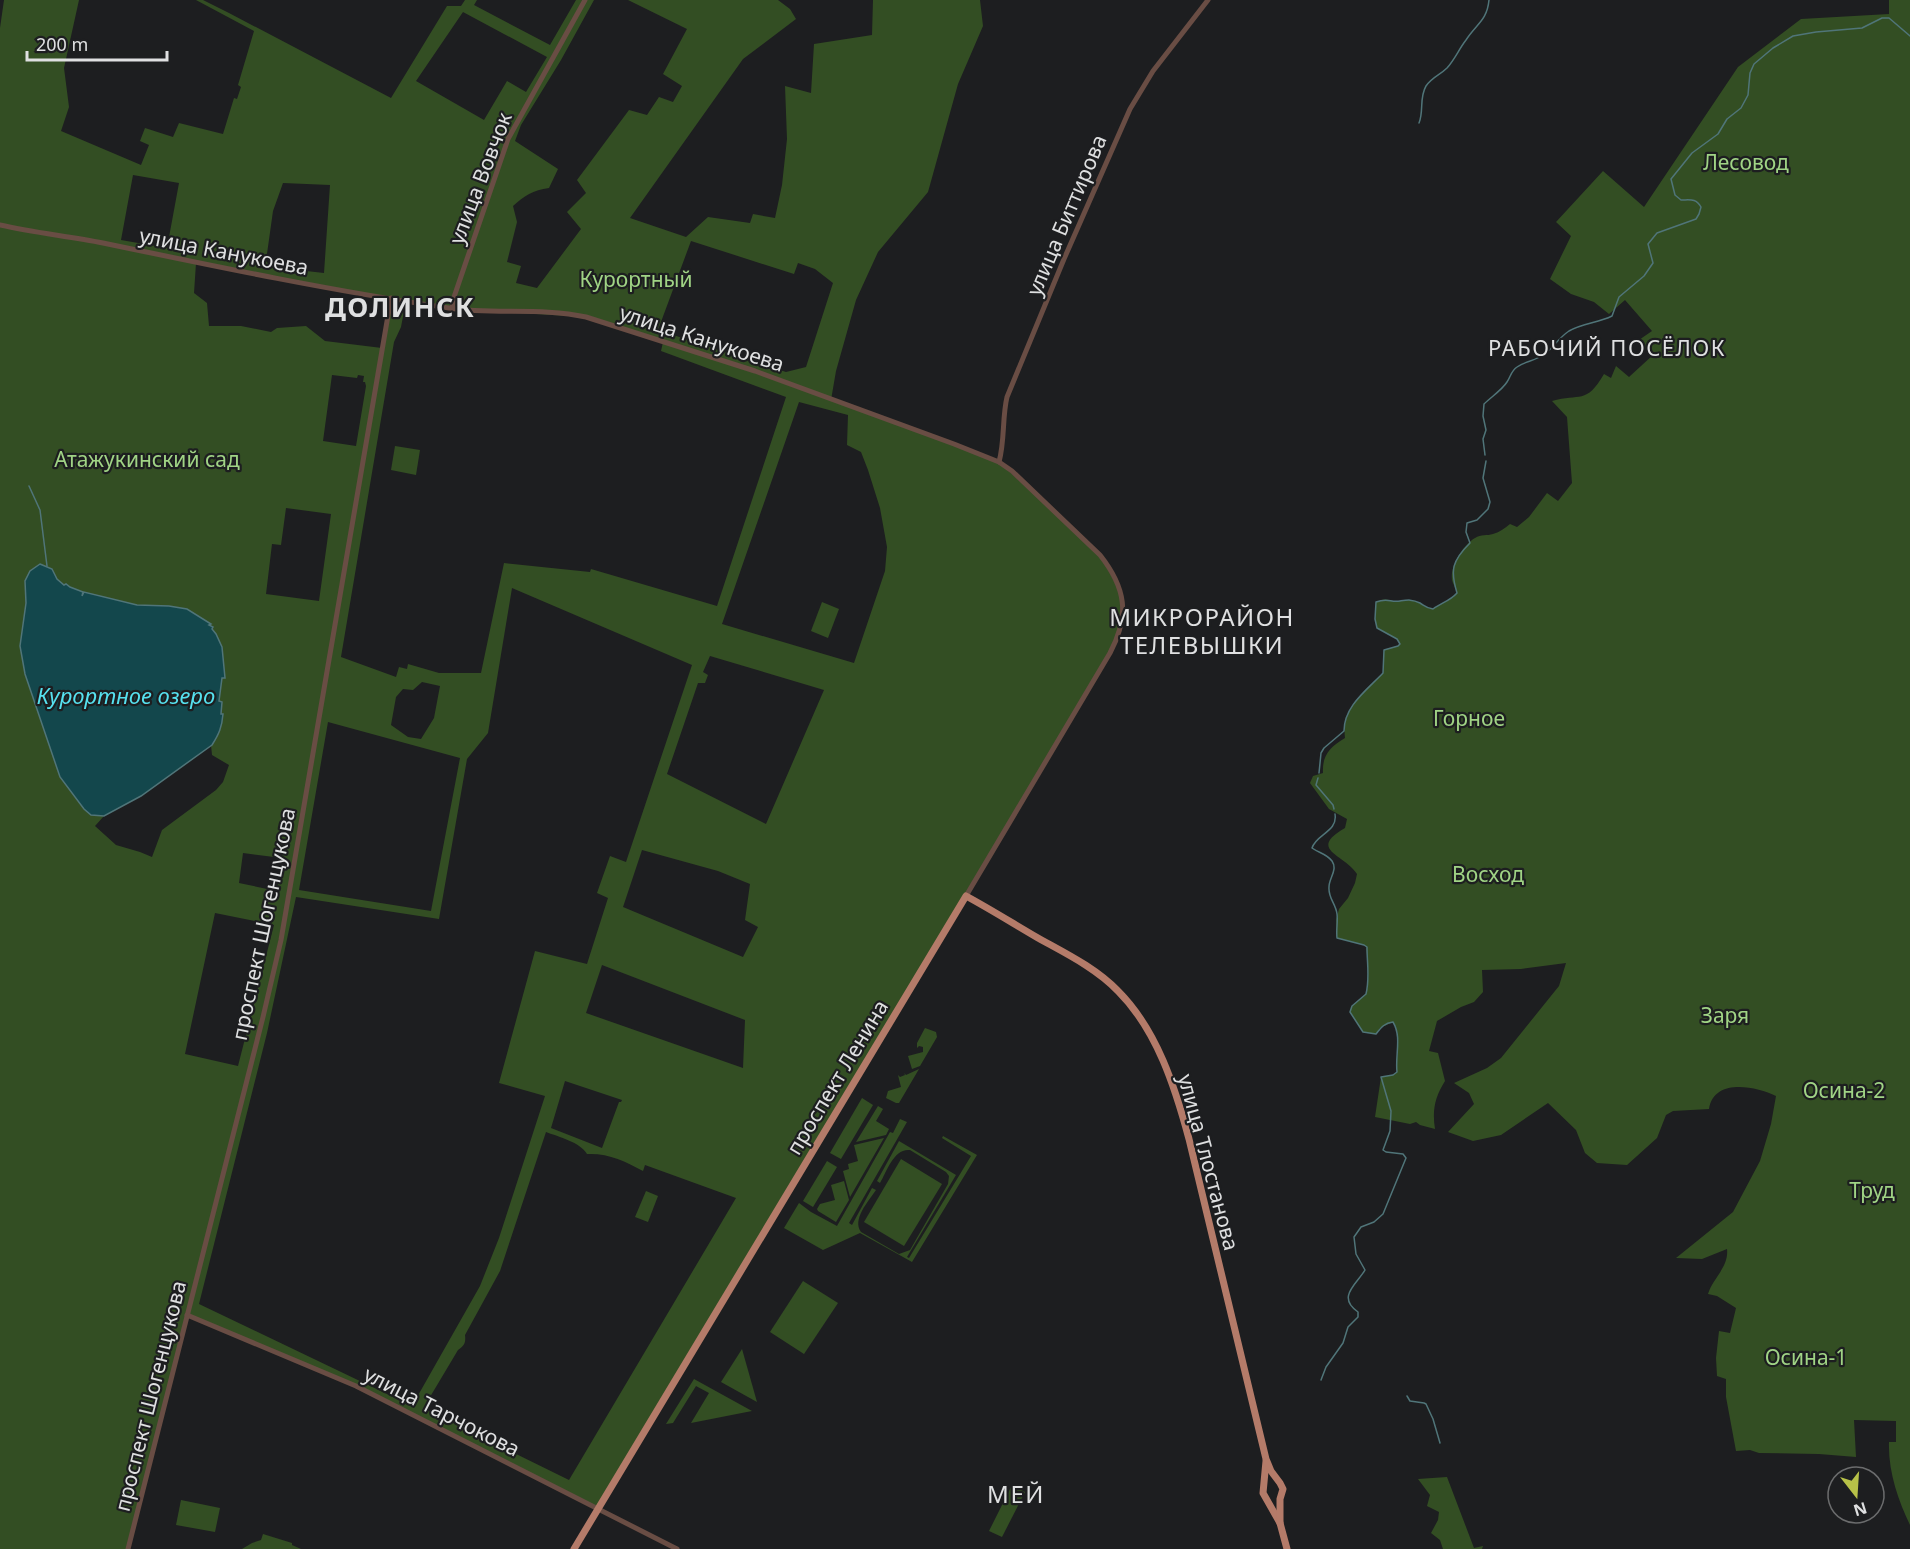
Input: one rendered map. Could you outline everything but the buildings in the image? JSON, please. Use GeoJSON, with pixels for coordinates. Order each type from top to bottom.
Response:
{"type":"FeatureCollection","features":[{"type":"Feature","properties":{"kind":"main road","name":"улица Тлостанова"},"geometry":{"type":"LineString","coordinates":[[966,896],[1104,978],[1132,1007],[1154,1042],[1178,1100],[1189,1139],[1266,1459]]}},
{"type":"Feature","properties":{"kind":"main road","name":"проспект Ленина"},"geometry":{"type":"LineString","coordinates":[[574,1549],[966,896]]}},
{"type":"Feature","properties":{"kind":"main road"},"geometry":{"type":"LineString","coordinates":[[1266,1459],[1282,1486],[1280,1523]]}},
{"type":"Feature","properties":{"kind":"main road"},"geometry":{"type":"LineString","coordinates":[[1266,1459],[1263,1493],[1280,1523],[1287,1549]]}},
{"type":"Feature","properties":{"kind":"main road"},"geometry":{"type":"LineString","coordinates":[[1264,1482],[1270,1478],[1276,1479]]}},
{"type":"Feature","properties":{"kind":"main road"},"geometry":{"type":"LineString","coordinates":[[1268,1501],[1276,1503],[1281,1499]]}},
{"type":"Feature","properties":{"kind":"street","name":"улица Вовчок"},"geometry":{"type":"LineString","coordinates":[[452,309],[454,297],[508,139],[585,0]]}},
{"type":"Feature","properties":{"kind":"street","name":"улица Биттирова"},"geometry":{"type":"LineString","coordinates":[[999,462],[1004,440],[1004,410],[1007,397],[1125,117],[1153,71],[1208,0]]}},
{"type":"Feature","properties":{"kind":"street","name":"улица Канукоева"},"geometry":{"type":"LineString","coordinates":[[0,225],[452,309],[576,315],[755,371],[999,462],[1022,480],[1100,555],[1115,575],[1119,585],[1122,620]]}},
{"type":"Feature","properties":{"kind":"street","name":"проспект Шогенцукова"},"geometry":{"type":"LineString","coordinates":[[128,1549],[281,940],[391,298]]}},
{"type":"Feature","properties":{"kind":"street","name":"проспект Ленина"},"geometry":{"type":"LineString","coordinates":[[966,896],[1110,653],[1119,634],[1122,620]]}},
{"type":"Feature","properties":{"kind":"street","name":"улица Тарчокова"},"geometry":{"type":"LineString","coordinates":[[187,1315],[356,1386],[677,1549]]}},
{"type":"Feature","properties":{"kind":"green space"},"geometry":{"type":"Polygon","coordinates":[[[4,0],[79,0],[64,68],[69,107],[61,131],[141,165],[149,145],[140,141],[145,128],[173,137],[179,123],[223,134],[234,98],[237,99],[241,87],[238,85],[254,31],[196,0],[203,0],[229,13],[391,98],[447,6],[461,6],[465,0],[477,0],[474,5],[550,45],[576,0],[594,0],[521,125],[515,141],[558,169],[549,188],[529,194],[513,206],[517,222],[507,262],[521,266],[516,283],[537,288],[581,229],[567,212],[586,193],[577,180],[629,110],[647,115],[659,97],[673,102],[682,86],[663,74],[687,29],[628,0],[778,0],[790,9],[796,19],[743,59],[630,218],[686,237],[708,217],[750,223],[753,214],[775,218],[782,185],[787,139],[785,86],[811,93],[814,44],[872,35],[873,0],[980,0],[983,26],[958,84],[928,192],[878,252],[856,300],[836,371],[831,400],[999,462],[1100,555],[1122,595],[1117,640],[598,1509],[356,1386],[188,1315],[128,1549],[0,1549],[0,28],[4,0]],[[463,12],[416,81],[484,120],[507,81],[526,92],[547,57],[463,12]],[[133,175],[121,240],[167,248],[179,183],[133,175]],[[283,183],[273,211],[266,261],[271,267],[324,273],[330,185],[283,183]],[[691,241],[658,330],[786,372],[806,367],[833,283],[815,269],[798,263],[794,274],[691,241]],[[196,263],[194,293],[207,303],[209,326],[241,326],[271,332],[277,328],[306,326],[325,341],[382,348],[391,298],[196,263]],[[406,301],[401,327],[394,342],[341,657],[396,677],[399,667],[407,669],[408,664],[439,673],[481,673],[504,563],[590,572],[591,569],[717,606],[786,397],[661,351],[663,342],[585,317],[452,309],[406,301]],[[332,375],[323,441],[356,446],[365,382],[363,382],[364,376],[358,375],[357,378],[332,375]],[[799,402],[722,624],[854,663],[885,571],[887,547],[880,508],[861,452],[847,445],[848,415],[799,402]],[[286,508],[281,545],[272,544],[266,594],[319,601],[331,514],[286,508]],[[512,588],[488,733],[467,759],[439,919],[296,897],[267,1033],[199,1304],[412,1406],[480,1286],[499,1238],[545,1096],[499,1083],[535,951],[587,964],[608,898],[597,893],[610,856],[626,862],[692,665],[512,588]],[[710,656],[703,672],[708,675],[705,683],[698,683],[667,774],[766,824],[824,690],[710,656]],[[422,682],[413,690],[403,689],[396,697],[391,725],[408,737],[421,739],[434,718],[440,686],[422,682]],[[328,722],[299,890],[431,911],[460,758],[328,722]],[[211,745],[141,796],[104,816],[95,826],[116,845],[152,857],[162,830],[216,790],[223,782],[229,765],[212,755],[211,745]],[[642,850],[623,907],[743,957],[758,927],[745,920],[750,884],[718,871],[642,850]],[[243,853],[239,883],[272,890],[273,884],[278,885],[282,858],[243,853]],[[215,913],[185,1054],[238,1066],[274,925],[215,913]],[[602,965],[586,1013],[743,1068],[745,1020],[602,965]],[[565,1081],[551,1128],[602,1148],[619,1102],[622,1100],[565,1081]],[[546,1132],[500,1271],[465,1335],[465,1340],[427,1402],[427,1410],[569,1480],[736,1198],[645,1165],[643,1171],[616,1158],[587,1154],[574,1143],[546,1132]]]}},
{"type":"Feature","properties":{"kind":"green space"},"geometry":{"type":"Polygon","coordinates":[[[1889,0],[1910,0],[1910,1525],[1898,1495],[1890,1464],[1889,1442],[1896,1442],[1896,1421],[1854,1420],[1856,1457],[1736,1451],[1726,1397],[1726,1379],[1717,1376],[1716,1358],[1719,1331],[1730,1333],[1736,1308],[1717,1296],[1708,1294],[1726,1261],[1727,1249],[1702,1259],[1676,1258],[1733,1212],[1760,1161],[1771,1124],[1776,1096],[1757,1089],[1736,1087],[1719,1092],[1712,1099],[1709,1109],[1673,1111],[1666,1115],[1657,1138],[1627,1165],[1597,1163],[1585,1153],[1576,1130],[1548,1103],[1501,1135],[1473,1141],[1448,1132],[1474,1104],[1469,1093],[1454,1083],[1487,1068],[1501,1058],[1559,986],[1566,963],[1521,969],[1482,970],[1483,992],[1474,1002],[1437,1021],[1429,1051],[1438,1053],[1445,1081],[1435,1104],[1435,1129],[1416,1122],[1410,1124],[1375,1117],[1381,1077],[1397,1072],[1398,1033],[1393,1022],[1380,1028],[1376,1034],[1363,1032],[1350,1012],[1352,1006],[1366,994],[1368,965],[1366,947],[1337,938],[1336,920],[1339,909],[1348,898],[1355,883],[1357,874],[1329,847],[1329,842],[1334,835],[1345,828],[1347,819],[1329,809],[1310,783],[1313,776],[1323,773],[1324,761],[1328,752],[1345,738],[1347,718],[1355,701],[1383,673],[1384,650],[1400,644],[1397,639],[1377,628],[1376,602],[1412,600],[1432,609],[1454,596],[1457,593],[1452,580],[1453,569],[1458,556],[1470,541],[1480,536],[1491,535],[1510,524],[1517,527],[1529,517],[1547,493],[1558,501],[1572,483],[1567,417],[1552,401],[1587,394],[1598,384],[1604,374],[1611,378],[1616,366],[1629,377],[1653,355],[1646,349],[1641,351],[1640,345],[1636,342],[1652,331],[1625,300],[1609,314],[1594,302],[1571,294],[1550,279],[1571,236],[1556,222],[1603,171],[1644,207],[1738,67],[1801,19],[1889,14],[1889,0]]]}},
{"type":"Feature","properties":{"kind":"green space"},"geometry":{"type":"Polygon","coordinates":[[[395,446],[420,450],[416,475],[391,470],[395,446]]]}},
{"type":"Feature","properties":{"kind":"green space"},"geometry":{"type":"Polygon","coordinates":[[[822,602],[839,609],[828,638],[811,631],[822,602]]]}},
{"type":"Feature","properties":{"kind":"green space"},"geometry":{"type":"Polygon","coordinates":[[[925,1028],[936,1032],[937,1037],[920,1066],[912,1069],[908,1056],[923,1052],[923,1047],[917,1048],[917,1043],[925,1028]]]}},
{"type":"Feature","properties":{"kind":"green space"},"geometry":{"type":"Polygon","coordinates":[[[919,1069],[899,1103],[886,1098],[888,1091],[901,1087],[898,1075],[900,1077],[905,1075],[904,1073],[906,1075],[919,1069]]]}},
{"type":"Feature","properties":{"kind":"green space"},"geometry":{"type":"Polygon","coordinates":[[[862,1098],[873,1105],[841,1159],[830,1153],[862,1098]]]}},
{"type":"Feature","properties":{"kind":"green space"},"geometry":{"type":"Polygon","coordinates":[[[878,1106],[883,1109],[876,1121],[889,1129],[886,1135],[856,1142],[878,1106]]]}},
{"type":"Feature","properties":{"kind":"green space"},"geometry":{"type":"Polygon","coordinates":[[[900,1119],[907,1122],[849,1223],[852,1225],[872,1188],[876,1190],[862,1211],[858,1222],[859,1227],[861,1232],[899,1254],[910,1250],[948,1184],[949,1176],[910,1150],[904,1150],[895,1156],[880,1183],[877,1181],[899,1141],[956,1175],[907,1257],[909,1258],[971,1156],[942,1138],[943,1136],[977,1155],[912,1262],[860,1233],[823,1250],[784,1228],[799,1203],[837,1226],[890,1132],[893,1133],[900,1119]]]}},
{"type":"Feature","properties":{"kind":"green space"},"geometry":{"type":"Polygon","coordinates":[[[884,1138],[850,1197],[843,1171],[849,1169],[848,1164],[858,1161],[854,1145],[884,1138]]]}},
{"type":"Feature","properties":{"kind":"green space"},"geometry":{"type":"Polygon","coordinates":[[[901,1159],[942,1184],[904,1246],[864,1222],[901,1159]]]}},
{"type":"Feature","properties":{"kind":"green space"},"geometry":{"type":"Polygon","coordinates":[[[827,1161],[837,1167],[813,1207],[803,1201],[827,1161]]]}},
{"type":"Feature","properties":{"kind":"green space"},"geometry":{"type":"Polygon","coordinates":[[[844,1181],[849,1200],[836,1222],[817,1209],[820,1204],[835,1200],[831,1185],[844,1181]]]}},
{"type":"Feature","properties":{"kind":"green space"},"geometry":{"type":"Polygon","coordinates":[[[646,1191],[658,1196],[648,1222],[635,1217],[646,1191]]]}},
{"type":"Feature","properties":{"kind":"green space"},"geometry":{"type":"Polygon","coordinates":[[[803,1281],[838,1303],[804,1354],[770,1332],[803,1281]]]}},
{"type":"Feature","properties":{"kind":"green space"},"geometry":{"type":"Polygon","coordinates":[[[742,1349],[757,1402],[721,1382],[742,1349]]]}},
{"type":"Feature","properties":{"kind":"green space"},"geometry":{"type":"Polygon","coordinates":[[[694,1379],[752,1411],[691,1423],[709,1393],[696,1386],[673,1423],[666,1424],[694,1379]]]}},
{"type":"Feature","properties":{"kind":"green space"},"geometry":{"type":"Polygon","coordinates":[[[1447,1477],[1474,1548],[1483,1546],[1482,1549],[1443,1549],[1440,1540],[1431,1533],[1438,1520],[1439,1512],[1427,1506],[1430,1495],[1418,1479],[1447,1477]]]}},
{"type":"Feature","properties":{"kind":"green space"},"geometry":{"type":"Polygon","coordinates":[[[1012,1485],[1025,1492],[1002,1537],[989,1531],[1012,1485]]]}},
{"type":"Feature","properties":{"kind":"green space"},"geometry":{"type":"Polygon","coordinates":[[[181,1500],[220,1508],[215,1532],[176,1525],[181,1500]]]}},
{"type":"Feature","properties":{"kind":"green space"},"geometry":{"type":"Polygon","coordinates":[[[263,1534],[292,1543],[301,1549],[242,1549],[261,1540],[263,1534]]]}},
{"type":"Feature","properties":{"kind":"water","name":"Курортное озеро"},"geometry":{"type":"Polygon","coordinates":[[[40,564],[52,569],[57,579],[64,585],[83,592],[82,596],[84,592],[137,605],[187,609],[211,624],[209,625],[213,627],[222,647],[225,678],[222,678],[219,701],[222,702],[221,714],[223,714],[220,730],[212,745],[141,796],[104,816],[91,815],[84,809],[60,777],[25,674],[20,646],[26,603],[25,581],[30,571],[40,564]]]}},
{"type":"Feature","properties":{"kind":"waterway"},"geometry":{"type":"LineString","coordinates":[[1419,123],[1426,86],[1450,65],[1483,18],[1489,0]]}},
{"type":"Feature","properties":{"kind":"waterway"},"geometry":{"type":"LineString","coordinates":[[1485,455],[1484,404],[1505,385],[1513,370],[1546,353],[1569,331],[1612,316],[1619,297],[1644,276],[1653,263],[1648,244],[1657,233],[1696,219],[1701,207],[1695,201],[1681,200],[1675,195],[1671,179],[1692,153],[1718,134],[1727,119],[1741,108],[1748,95],[1750,73],[1754,64],[1773,48],[1793,36],[1862,28],[1882,18],[1889,18],[1910,36]]}},
{"type":"Feature","properties":{"kind":"waterway"},"geometry":{"type":"LineString","coordinates":[[1319,773],[1321,753],[1324,748],[1344,731],[1352,706],[1383,673],[1384,650],[1400,644],[1397,639],[1377,628],[1376,602],[1412,600],[1433,609],[1457,593],[1453,572],[1459,555],[1470,543],[1466,532],[1467,523],[1477,520],[1488,509],[1490,502],[1483,478],[1486,461]]}},
{"type":"Feature","properties":{"kind":"waterway"},"geometry":{"type":"LineString","coordinates":[[29,486],[40,510],[47,566]]}},
{"type":"Feature","properties":{"kind":"waterway"},"geometry":{"type":"LineString","coordinates":[[1318,778],[1316,785],[1334,809]]}},
{"type":"Feature","properties":{"kind":"waterway"},"geometry":{"type":"LineString","coordinates":[[1321,1380],[1326,1367],[1343,1343],[1348,1327],[1358,1317],[1358,1312],[1352,1306],[1348,1296],[1353,1285],[1365,1270],[1356,1254],[1354,1237],[1361,1227],[1374,1222],[1383,1214],[1406,1158],[1403,1154],[1383,1150],[1390,1131],[1391,1111],[1381,1077],[1397,1072],[1396,1028],[1393,1022],[1383,1026],[1376,1034],[1363,1032],[1350,1012],[1352,1006],[1366,994],[1367,947],[1337,938],[1337,914],[1329,891],[1334,864],[1328,857],[1312,848],[1314,843],[1333,825],[1335,814]]}},
{"type":"Feature","properties":{"kind":"waterway"},"geometry":{"type":"LineString","coordinates":[[1407,1396],[1410,1401],[1426,1404],[1440,1443]]}},
{"type":"Feature","properties":{"kind":"district","name":"ДОЛИНСК"},"geometry":{"type":"Point","coordinates":[400,306]}},
{"type":"Feature","properties":{"kind":"district","name":"РАБОЧИЙ ПОСЁЛОК"},"geometry":{"type":"Point","coordinates":[1607,347]}},
{"type":"Feature","properties":{"kind":"district","name":"МИКРОРАЙОН ТЕЛЕВЫШКИ"},"geometry":{"type":"Point","coordinates":[1202,630]}},
{"type":"Feature","properties":{"kind":"district","name":"МЕЙ"},"geometry":{"type":"Point","coordinates":[1016,1493]}},
{"type":"Feature","properties":{"kind":"park label","name":"Лесовод"},"geometry":{"type":"Point","coordinates":[1746,162]}},
{"type":"Feature","properties":{"kind":"park label","name":"Курортный"},"geometry":{"type":"Point","coordinates":[636,279]}},
{"type":"Feature","properties":{"kind":"park label","name":"Атажукинский сад"},"geometry":{"type":"Point","coordinates":[147,459]}},
{"type":"Feature","properties":{"kind":"park label","name":"Горное"},"geometry":{"type":"Point","coordinates":[1469,718]}},
{"type":"Feature","properties":{"kind":"park label","name":"Восход"},"geometry":{"type":"Point","coordinates":[1488,874]}},
{"type":"Feature","properties":{"kind":"park label","name":"Заря"},"geometry":{"type":"Point","coordinates":[1725,1015]}},
{"type":"Feature","properties":{"kind":"park label","name":"Осина-2"},"geometry":{"type":"Point","coordinates":[1844,1090]}},
{"type":"Feature","properties":{"kind":"park label","name":"Труд"},"geometry":{"type":"Point","coordinates":[1872,1190]}},
{"type":"Feature","properties":{"kind":"park label","name":"Осина-1"},"geometry":{"type":"Point","coordinates":[1806,1357]}}]}
